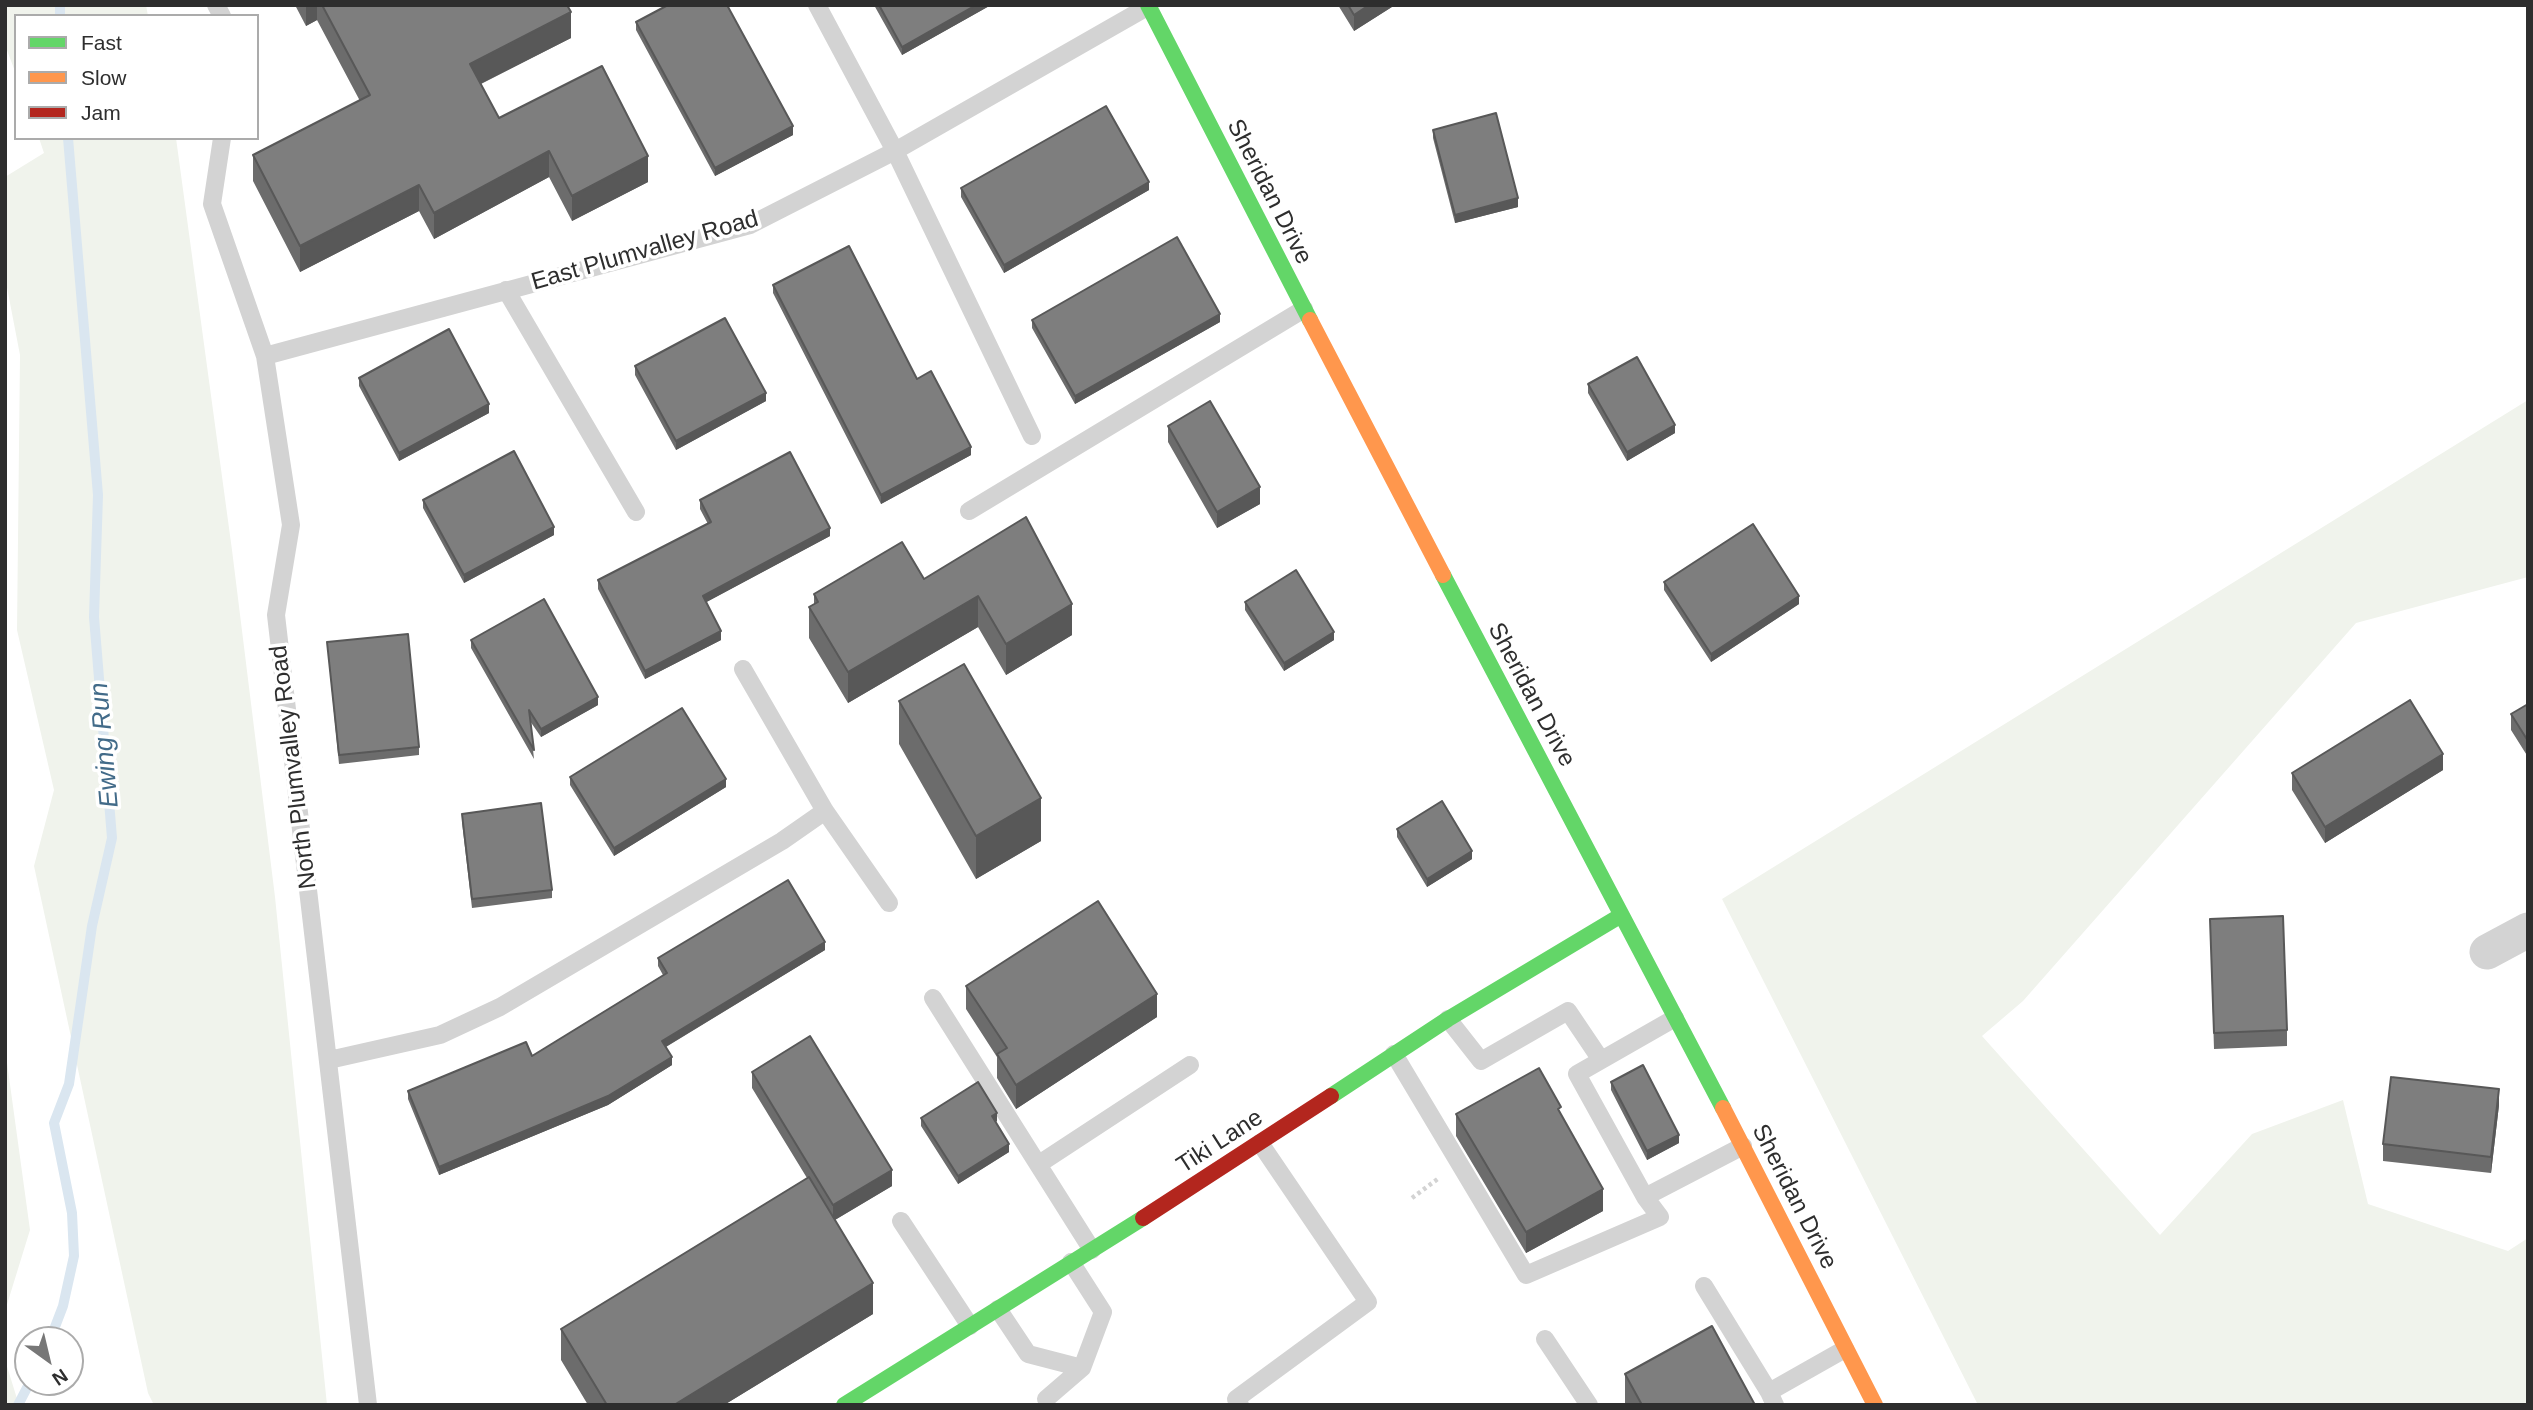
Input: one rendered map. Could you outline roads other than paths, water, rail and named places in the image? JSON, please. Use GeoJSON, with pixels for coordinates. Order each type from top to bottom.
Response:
{"type":"FeatureCollection","features":[{"type":"Feature","properties":{"kind":"street","name":"Sheridan Drive"},"geometry":{"type":"LineString","coordinates":[[1148,5],[1620,916],[1743,1146],[1875,1405]]}},
{"type":"Feature","properties":{"kind":"street","name":"Tiki Lane"},"geometry":{"type":"LineString","coordinates":[[844,1405],[1260,1143],[1448,1019],[1620,916]]}},
{"type":"Feature","properties":{"kind":"street"},"geometry":{"type":"LineString","coordinates":[[2487,952],[2528,930]]}},
{"type":"Feature","properties":{"kind":"lane"},"geometry":{"type":"LineString","coordinates":[[817,5],[895,151],[1032,436]]}},
{"type":"Feature","properties":{"kind":"lane","name":"East Plumvalley Road"},"geometry":{"type":"LineString","coordinates":[[265,356],[750,225],[895,151],[1148,5]]}},
{"type":"Feature","properties":{"kind":"lane","name":"North Plumvalley Road"},"geometry":{"type":"LineString","coordinates":[[222,140],[212,204],[265,356],[291,525],[276,615],[368,1405]]}},
{"type":"Feature","properties":{"kind":"lane"},"geometry":{"type":"LineString","coordinates":[[506,290],[636,512]]}},
{"type":"Feature","properties":{"kind":"lane"},"geometry":{"type":"LineString","coordinates":[[969,511],[1304,309]]}},
{"type":"Feature","properties":{"kind":"lane"},"geometry":{"type":"LineString","coordinates":[[743,669],[825,811],[890,903]]}},
{"type":"Feature","properties":{"kind":"lane"},"geometry":{"type":"LineString","coordinates":[[329,1060],[440,1035],[500,1007],[782,841],[825,811]]}},
{"type":"Feature","properties":{"kind":"lane"},"geometry":{"type":"LineString","coordinates":[[933,998],[1091,1250]]}},
{"type":"Feature","properties":{"kind":"lane"},"geometry":{"type":"LineString","coordinates":[[1448,1019],[1482,1061],[1568,1011],[1601,1060]]}},
{"type":"Feature","properties":{"kind":"lane"},"geometry":{"type":"LineString","coordinates":[[1394,1055],[1526,1275],[1660,1217],[1645,1197],[1577,1074],[1675,1018]]}},
{"type":"Feature","properties":{"kind":"lane"},"geometry":{"type":"LineString","coordinates":[[1039,1164],[1190,1065]]}},
{"type":"Feature","properties":{"kind":"lane"},"geometry":{"type":"LineString","coordinates":[[1240,1405],[1236,1399],[1368,1302],[1260,1143]]}},
{"type":"Feature","properties":{"kind":"lane"},"geometry":{"type":"LineString","coordinates":[[1645,1197],[1743,1146]]}},
{"type":"Feature","properties":{"kind":"lane"},"geometry":{"type":"LineString","coordinates":[[901,1221],[970,1326]]}},
{"type":"Feature","properties":{"kind":"lane"},"geometry":{"type":"LineString","coordinates":[[1044,1403],[1082,1368],[1103,1312],[1072,1262]]}},
{"type":"Feature","properties":{"kind":"lane"},"geometry":{"type":"LineString","coordinates":[[1704,1286],[1772,1398],[1845,1349]]}},
{"type":"Feature","properties":{"kind":"lane"},"geometry":{"type":"LineString","coordinates":[[998,1309],[1028,1354],[1082,1368]]}},
{"type":"Feature","properties":{"kind":"lane"},"geometry":{"type":"LineString","coordinates":[[1545,1339],[1589,1405]]}},
{"type":"Feature","properties":{"kind":"waterway","name":"Ewing Run"},"geometry":{"type":"LineString","coordinates":[[60,5],[60,14]]}},
{"type":"Feature","properties":{"kind":"waterway","name":"Ewing Run"},"geometry":{"type":"LineString","coordinates":[[55,1326],[63,1306],[74,1256],[72,1213],[54,1123],[69,1084],[92,926],[112,838],[94,617],[98,495],[68,140]]}},
{"type":"Feature","properties":{"kind":"waterway","name":"Ewing Run"},"geometry":{"type":"LineString","coordinates":[[18,1405],[23,1396]]}}]}
